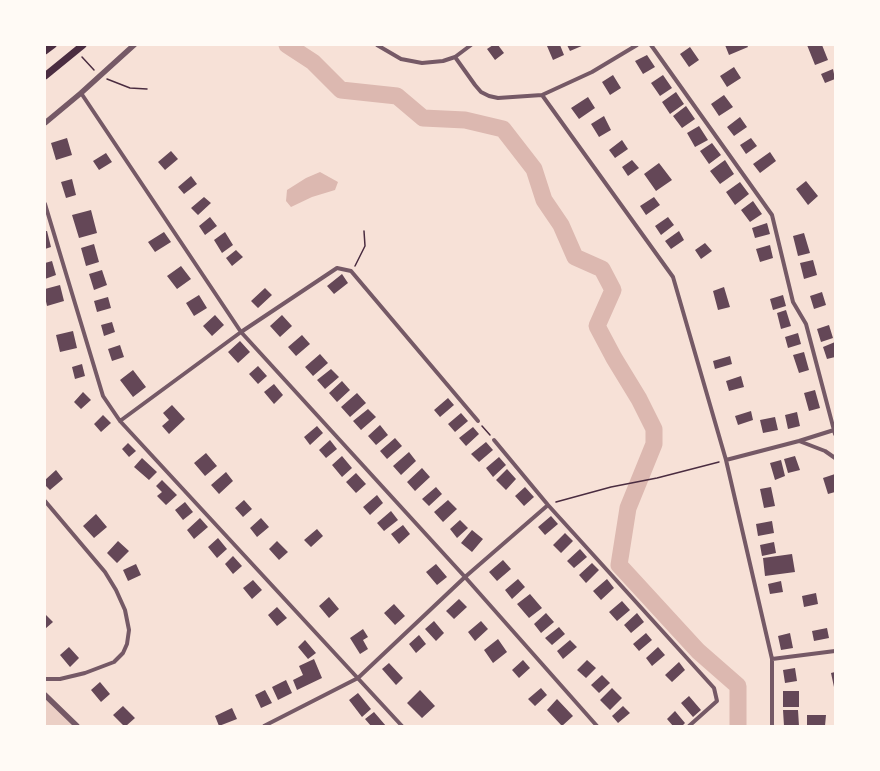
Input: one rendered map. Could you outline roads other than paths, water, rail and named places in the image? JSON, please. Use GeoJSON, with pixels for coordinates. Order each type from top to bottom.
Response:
{"type":"FeatureCollection","features":[{"type":"Feature","properties":{"kind":"main road"},"geometry":{"type":"LineString","coordinates":[[45,51],[53,45]]}},
{"type":"Feature","properties":{"kind":"main road"},"geometry":{"type":"LineString","coordinates":[[45,76],[83,45]]}},
{"type":"Feature","properties":{"kind":"street"},"geometry":{"type":"LineString","coordinates":[[45,123],[134,45]]}},
{"type":"Feature","properties":{"kind":"street"},"geometry":{"type":"LineString","coordinates":[[377,45],[402,59],[422,63],[443,61],[455,57],[471,45]]}},
{"type":"Feature","properties":{"kind":"street"},"geometry":{"type":"LineString","coordinates":[[455,57],[481,92],[498,98],[542,95],[592,72],[638,45]]}},
{"type":"Feature","properties":{"kind":"street"},"geometry":{"type":"LineString","coordinates":[[651,45],[772,215],[793,302],[806,324],[834,432],[726,460]]}},
{"type":"Feature","properties":{"kind":"street"},"geometry":{"type":"LineString","coordinates":[[81,93],[241,332],[465,577],[596,726]]}},
{"type":"Feature","properties":{"kind":"street"},"geometry":{"type":"LineString","coordinates":[[542,95],[673,277],[726,460],[772,659],[772,726]]}},
{"type":"Feature","properties":{"kind":"street"},"geometry":{"type":"LineString","coordinates":[[45,204],[103,396],[120,421],[402,726]]}},
{"type":"Feature","properties":{"kind":"street"},"geometry":{"type":"LineString","coordinates":[[120,421],[241,332],[337,268],[351,271],[478,421]]}},
{"type":"Feature","properties":{"kind":"street"},"geometry":{"type":"LineString","coordinates":[[494,440],[548,504],[714,688],[717,701],[690,726]]}},
{"type":"Feature","properties":{"kind":"street"},"geometry":{"type":"LineString","coordinates":[[799,441],[825,450],[835,458]]}},
{"type":"Feature","properties":{"kind":"street"},"geometry":{"type":"LineString","coordinates":[[45,501],[105,572],[116,590],[125,610],[129,630],[127,644],[123,653],[114,662],[85,673],[60,679],[45,679]]}},
{"type":"Feature","properties":{"kind":"street"},"geometry":{"type":"LineString","coordinates":[[264,726],[358,678],[465,577],[548,504]]}},
{"type":"Feature","properties":{"kind":"street"},"geometry":{"type":"LineString","coordinates":[[772,659],[835,651]]}},
{"type":"Feature","properties":{"kind":"street"},"geometry":{"type":"LineString","coordinates":[[45,695],[77,726]]}},
{"type":"Feature","properties":{"kind":"waterway"},"geometry":{"type":"LineString","coordinates":[[287,45],[313,62],[341,90],[397,96],[423,118],[465,120],[503,129],[534,169],[544,200],[561,225],[575,257],[602,269],[613,290],[597,326],[614,358],[639,399],[654,429],[654,444],[628,508],[619,565],[698,651],[738,686],[738,726]]}}]}
